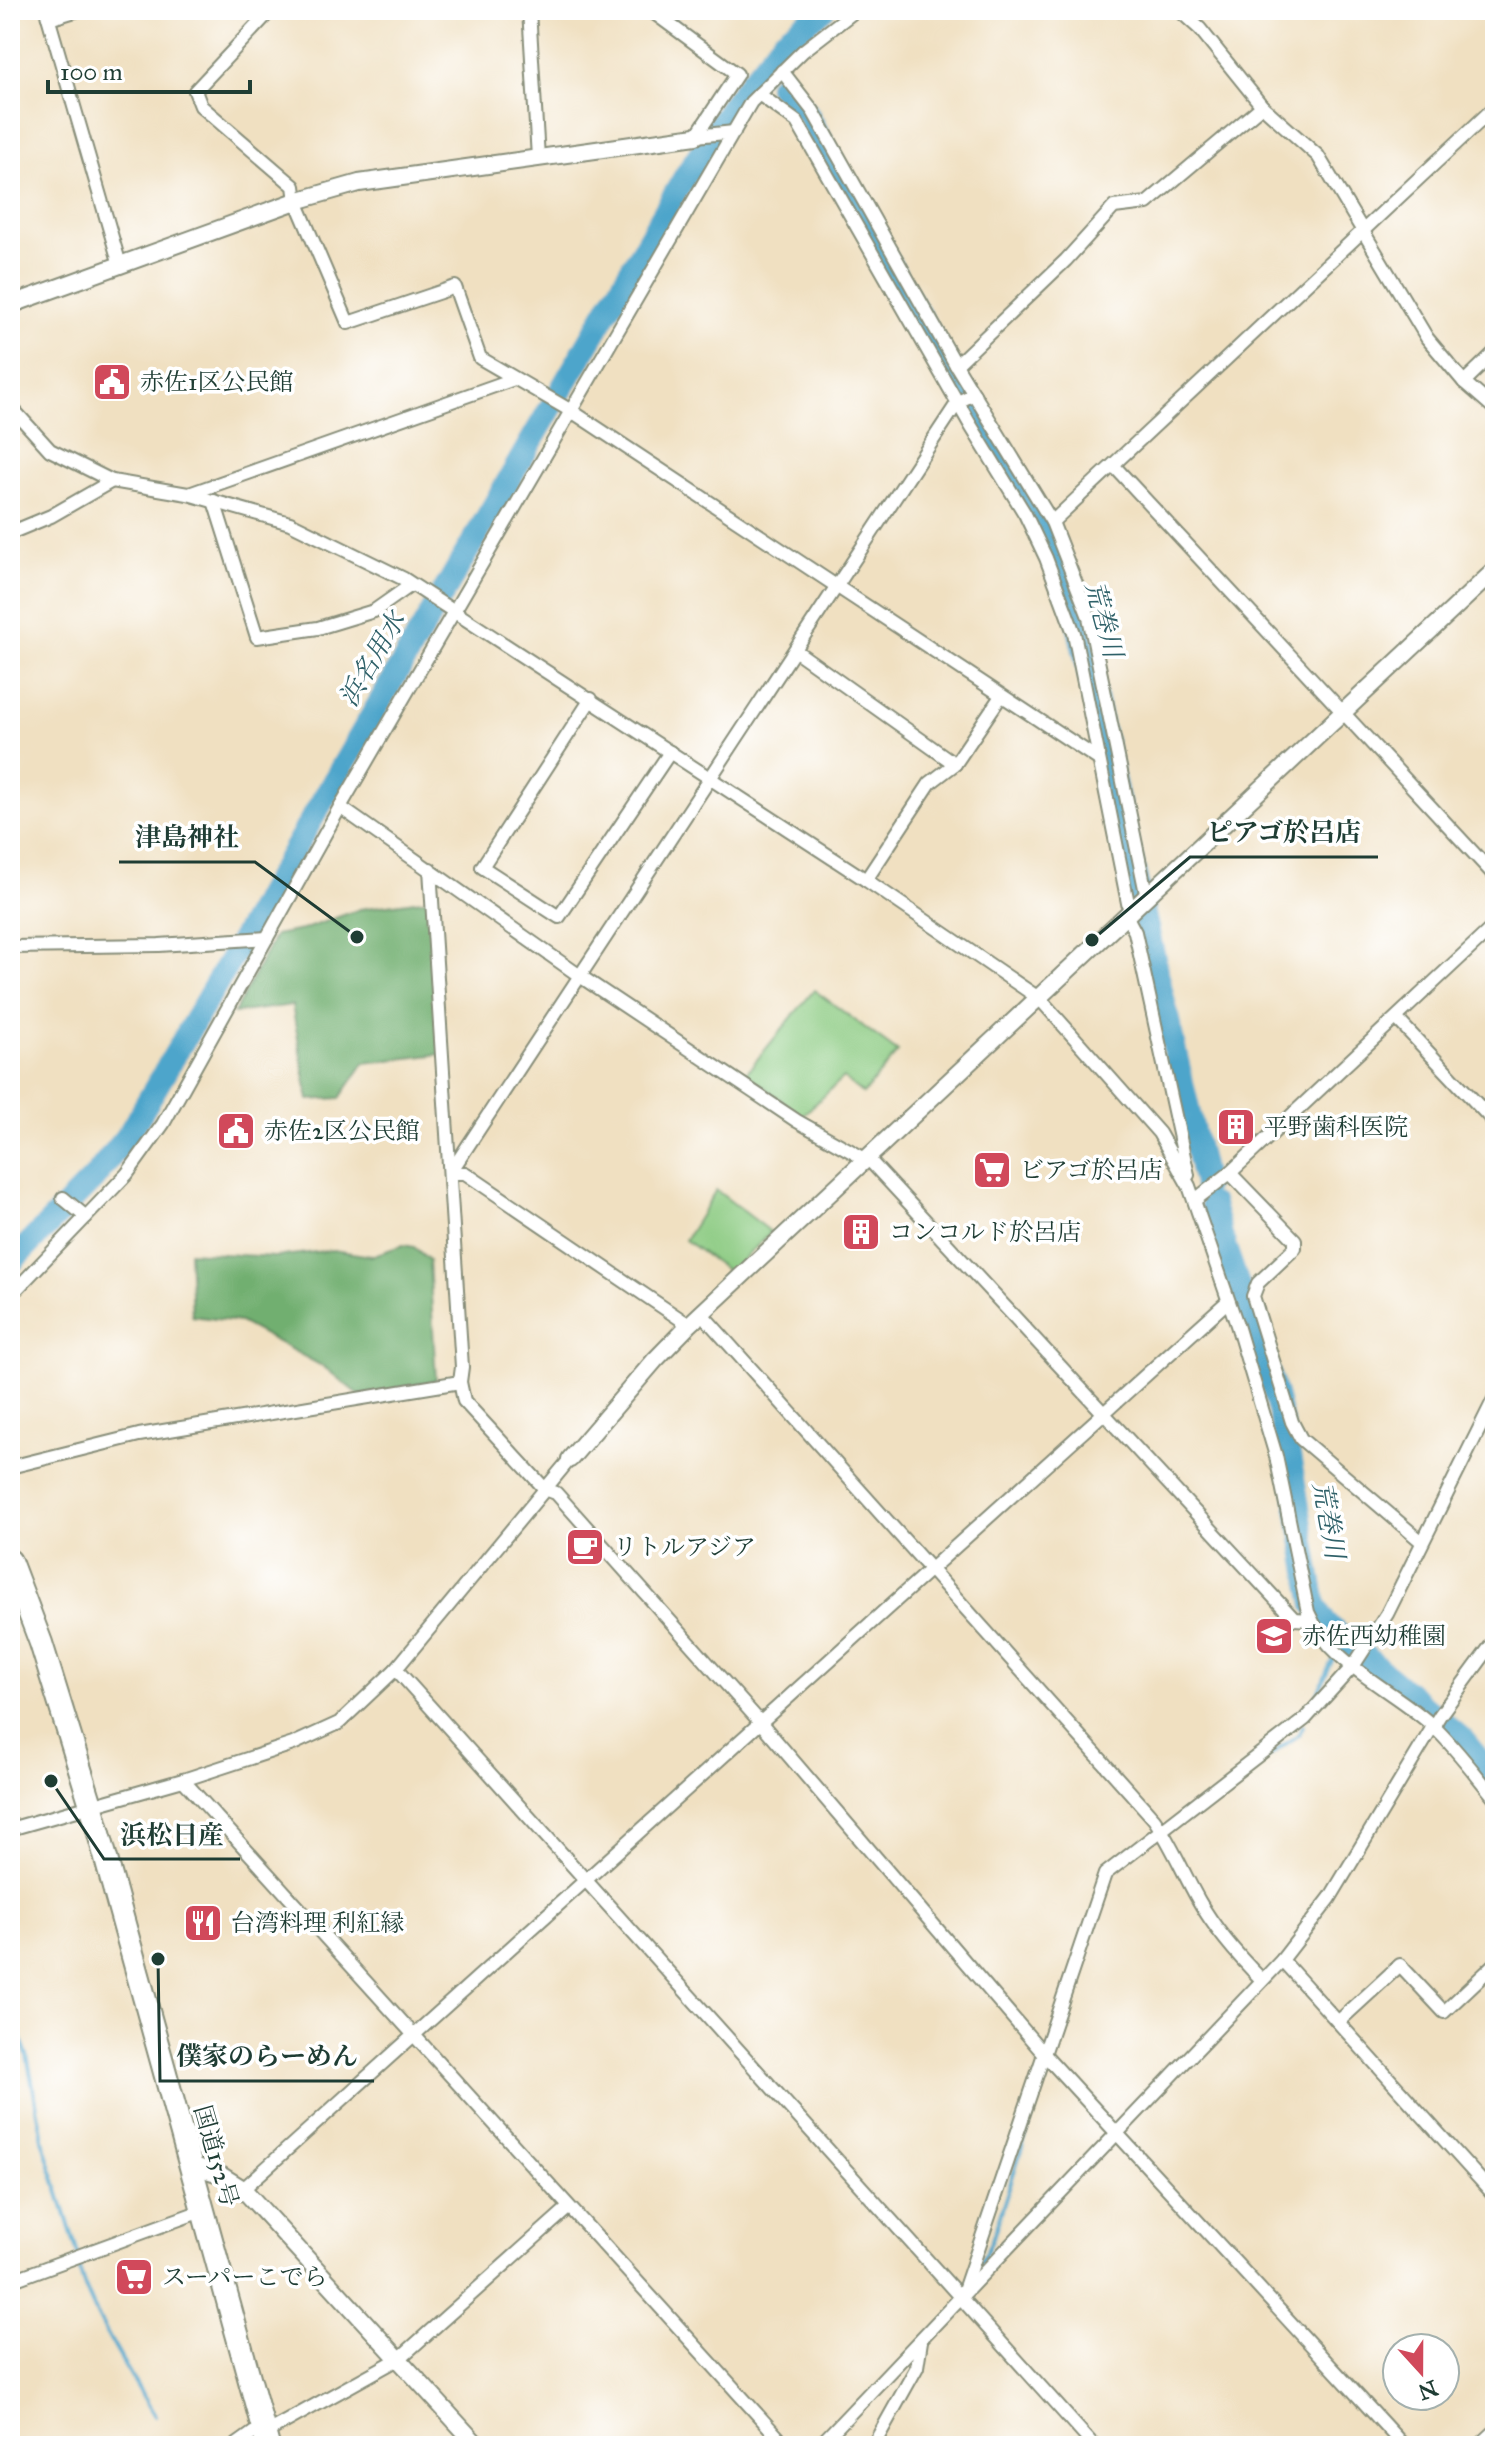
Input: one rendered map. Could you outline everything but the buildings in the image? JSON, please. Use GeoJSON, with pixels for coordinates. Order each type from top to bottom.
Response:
{"type":"FeatureCollection","features":[{"type":"Feature","properties":{"kind":"highway","name":"国道152号"},"geometry":{"type":"LineString","coordinates":[[10,1561],[41,1643],[92,1808],[265,2436]]}},
{"type":"Feature","properties":{"kind":"street"},"geometry":{"type":"LineString","coordinates":[[78,10],[48,15],[120,265]]}},
{"type":"Feature","properties":{"kind":"street"},"geometry":{"type":"LineString","coordinates":[[271,10],[195,91],[201,106],[290,180],[348,323],[455,287],[480,358],[569,410],[1098,759]]}},
{"type":"Feature","properties":{"kind":"street"},"geometry":{"type":"LineString","coordinates":[[529,10],[538,158]]}},
{"type":"Feature","properties":{"kind":"street"},"geometry":{"type":"LineString","coordinates":[[650,10],[737,74],[696,136]]}},
{"type":"Feature","properties":{"kind":"street"},"geometry":{"type":"LineString","coordinates":[[10,1296],[83,1213],[127,1174],[163,1124],[260,938],[340,807],[734,132],[759,94],[782,71],[856,10]]}},
{"type":"Feature","properties":{"kind":"street"},"geometry":{"type":"LineString","coordinates":[[1179,10],[1200,29],[1262,106],[1318,156],[1427,338],[1464,382],[1495,409]]}},
{"type":"Feature","properties":{"kind":"street"},"geometry":{"type":"LineString","coordinates":[[782,71],[813,111],[956,365],[967,397],[1046,558],[1074,633],[1098,759],[1136,908]]}},
{"type":"Feature","properties":{"kind":"street"},"geometry":{"type":"LineString","coordinates":[[759,94],[797,122],[967,397],[1052,522],[1089,617],[1136,908],[1135,932],[1187,1159],[1189,1186]]}},
{"type":"Feature","properties":{"kind":"street"},"geometry":{"type":"LineString","coordinates":[[956,365],[1066,260],[1114,207],[1147,203],[1262,106]]}},
{"type":"Feature","properties":{"kind":"street"},"geometry":{"type":"LineString","coordinates":[[1052,522],[1495,107]]}},
{"type":"Feature","properties":{"kind":"street"},"geometry":{"type":"LineString","coordinates":[[10,305],[296,201],[359,183],[734,132]]}},
{"type":"Feature","properties":{"kind":"street"},"geometry":{"type":"LineString","coordinates":[[1464,382],[1495,352]]}},
{"type":"Feature","properties":{"kind":"street"},"geometry":{"type":"LineString","coordinates":[[188,494],[514,379]]}},
{"type":"Feature","properties":{"kind":"street"},"geometry":{"type":"LineString","coordinates":[[450,1173],[836,586],[967,397]]}},
{"type":"Feature","properties":{"kind":"street"},"geometry":{"type":"LineString","coordinates":[[10,406],[50,450],[112,481],[188,494],[290,523],[453,609],[866,880],[1040,999],[1159,1133],[1189,1186],[1276,1456],[1311,1620],[1327,1645],[1437,1722],[1495,1798]]}},
{"type":"Feature","properties":{"kind":"street"},"geometry":{"type":"LineString","coordinates":[[1114,466],[1342,715],[1495,876]]}},
{"type":"Feature","properties":{"kind":"street"},"geometry":{"type":"LineString","coordinates":[[10,533],[51,516],[112,481]]}},
{"type":"Feature","properties":{"kind":"street"},"geometry":{"type":"LineString","coordinates":[[214,501],[257,637],[318,628],[374,611],[411,585]]}},
{"type":"Feature","properties":{"kind":"street"},"geometry":{"type":"LineString","coordinates":[[10,1829],[183,1780],[293,1744],[339,1723],[396,1669],[655,1360],[1495,570]]}},
{"type":"Feature","properties":{"kind":"street"},"geometry":{"type":"LineString","coordinates":[[796,651],[955,764]]}},
{"type":"Feature","properties":{"kind":"street"},"geometry":{"type":"LineString","coordinates":[[866,880],[930,783],[955,764],[1001,696]]}},
{"type":"Feature","properties":{"kind":"street"},"geometry":{"type":"LineString","coordinates":[[591,699],[482,867],[559,917],[670,752]]}},
{"type":"Feature","properties":{"kind":"street"},"geometry":{"type":"LineString","coordinates":[[340,807],[580,976],[797,1121],[872,1163],[1294,1619],[1311,1620]]}},
{"type":"Feature","properties":{"kind":"street"},"geometry":{"type":"LineString","coordinates":[[430,869],[460,1382],[464,1401],[545,1489],[556,1493],[760,1722],[1044,2054],[1404,2446]]}},
{"type":"Feature","properties":{"kind":"street"},"geometry":{"type":"LineString","coordinates":[[1195,1200],[1230,1173],[1495,925]]}},
{"type":"Feature","properties":{"kind":"street"},"geometry":{"type":"LineString","coordinates":[[10,947],[260,938]]}},
{"type":"Feature","properties":{"kind":"street"},"geometry":{"type":"LineString","coordinates":[[1397,1019],[1495,1123]]}},
{"type":"Feature","properties":{"kind":"street"},"geometry":{"type":"LineString","coordinates":[[450,1173],[465,1173],[696,1320],[930,1568],[1161,1829],[1214,1923],[1262,1980]]}},
{"type":"Feature","properties":{"kind":"street"},"geometry":{"type":"LineString","coordinates":[[1230,1173],[1295,1240],[1292,1253],[1258,1283],[1253,1296],[1292,1422],[1310,1447],[1422,1542]]}},
{"type":"Feature","properties":{"kind":"street"},"geometry":{"type":"LineString","coordinates":[[63,1198],[83,1213]]}},
{"type":"Feature","properties":{"kind":"street"},"geometry":{"type":"LineString","coordinates":[[243,2189],[1227,1302]]}},
{"type":"Feature","properties":{"kind":"street"},"geometry":{"type":"LineString","coordinates":[[10,1467],[139,1435],[460,1382]]}},
{"type":"Feature","properties":{"kind":"street"},"geometry":{"type":"LineString","coordinates":[[961,2299],[1105,1874],[1305,1719],[1354,1665],[1387,1614],[1495,1397]]}},
{"type":"Feature","properties":{"kind":"street"},"geometry":{"type":"LineString","coordinates":[[819,2446],[1282,1960],[1330,1898],[1437,1722],[1495,1640]]}},
{"type":"Feature","properties":{"kind":"street"},"geometry":{"type":"LineString","coordinates":[[396,1669],[1094,2446]]}},
{"type":"Feature","properties":{"kind":"street"},"geometry":{"type":"LineString","coordinates":[[183,1780],[786,2446]]}},
{"type":"Feature","properties":{"kind":"street"},"geometry":{"type":"LineString","coordinates":[[1282,1960],[1495,2196]]}},
{"type":"Feature","properties":{"kind":"street"},"geometry":{"type":"LineString","coordinates":[[1338,2022],[1400,1965],[1444,2012],[1495,1964]]}},
{"type":"Feature","properties":{"kind":"street"},"geometry":{"type":"LineString","coordinates":[[191,2165],[219,2174],[243,2189],[478,2446]]}},
{"type":"Feature","properties":{"kind":"street"},"geometry":{"type":"LineString","coordinates":[[235,2446],[265,2436],[400,2358],[568,2208]]}},
{"type":"Feature","properties":{"kind":"street"},"geometry":{"type":"LineString","coordinates":[[10,2281],[204,2210]]}},
{"type":"Feature","properties":{"kind":"street"},"geometry":{"type":"LineString","coordinates":[[873,2446],[917,2367],[921,2341]]}},
{"type":"Feature","properties":{"kind":"street"},"geometry":{"type":"LineString","coordinates":[[1482,2446],[1495,2434]]}},
{"type":"Feature","properties":{"kind":"green space"},"geometry":{"type":"Polygon","coordinates":[[[429,899],[441,1054],[364,1063],[340,1098],[309,1100],[292,1005],[234,1013],[275,935],[302,930],[360,909],[429,899]]]}},
{"type":"Feature","properties":{"kind":"green space"},"geometry":{"type":"Polygon","coordinates":[[[814,990],[898,1052],[863,1094],[843,1078],[802,1116],[746,1073],[814,990]]]}},
{"type":"Feature","properties":{"kind":"green space"},"geometry":{"type":"Polygon","coordinates":[[[716,1190],[771,1232],[730,1273],[685,1240],[716,1190]]]}},
{"type":"Feature","properties":{"kind":"green space"},"geometry":{"type":"Polygon","coordinates":[[[403,1245],[414,1247],[429,1260],[436,1380],[360,1396],[324,1367],[240,1322],[192,1316],[189,1252],[274,1257],[333,1250],[371,1256],[403,1245]]]}},
{"type":"Feature","properties":{"kind":"waterway"},"geometry":{"type":"LineString","coordinates":[[660,10],[677,22]]}},
{"type":"Feature","properties":{"kind":"waterway","name":"浜名用水"},"geometry":{"type":"LineString","coordinates":[[10,1263],[93,1179],[130,1132],[686,175],[732,104],[784,40],[823,10]]}},
{"type":"Feature","properties":{"kind":"waterway"},"geometry":{"type":"LineString","coordinates":[[741,72],[751,80]]}},
{"type":"Feature","properties":{"kind":"waterway","name":"荒巻川"},"geometry":{"type":"LineString","coordinates":[[780,86],[807,113],[850,196],[1028,504],[1070,588],[1205,1184]]}},
{"type":"Feature","properties":{"kind":"waterway","name":"荒巻川"},"geometry":{"type":"LineString","coordinates":[[1212,1205],[1276,1397],[1315,1604],[1325,1623],[1463,1740],[1495,1779]]}},
{"type":"Feature","properties":{"kind":"waterway"},"geometry":{"type":"LineString","coordinates":[[1313,1704],[1342,1638]]}},
{"type":"Feature","properties":{"kind":"waterway"},"geometry":{"type":"LineString","coordinates":[[1207,1802],[1299,1734],[1303,1726]]}},
{"type":"Feature","properties":{"kind":"waterway"},"geometry":{"type":"LineString","coordinates":[[977,2270],[992,2240],[1083,1959]]}},
{"type":"Feature","properties":{"kind":"waterway"},"geometry":{"type":"LineString","coordinates":[[10,2010],[27,2055],[45,2149],[79,2257],[86,2290],[108,2336],[155,2416]]}},
{"type":"Feature","properties":{"kind":"place","name":"赤佐1区公民館"},"geometry":{"type":"Point","coordinates":[112,382]}},
{"type":"Feature","properties":{"kind":"place","name":"津島神社"},"geometry":{"type":"Point","coordinates":[357,937]}},
{"type":"Feature","properties":{"kind":"place","name":"ピアゴ於呂店"},"geometry":{"type":"Point","coordinates":[1092,940]}},
{"type":"Feature","properties":{"kind":"place","name":"平野歯科医院"},"geometry":{"type":"Point","coordinates":[1236,1127]}},
{"type":"Feature","properties":{"kind":"place","name":"赤佐2区公民館"},"geometry":{"type":"Point","coordinates":[236,1131]}},
{"type":"Feature","properties":{"kind":"place","name":"ビアゴ於呂店"},"geometry":{"type":"Point","coordinates":[992,1170]}},
{"type":"Feature","properties":{"kind":"place","name":"コンコルド於呂店"},"geometry":{"type":"Point","coordinates":[861,1232]}},
{"type":"Feature","properties":{"kind":"place","name":"リトルアジア"},"geometry":{"type":"Point","coordinates":[585,1547]}},
{"type":"Feature","properties":{"kind":"place","name":"赤佐西幼稚園"},"geometry":{"type":"Point","coordinates":[1274,1636]}},
{"type":"Feature","properties":{"kind":"place","name":"浜松日産"},"geometry":{"type":"Point","coordinates":[51,1781]}},
{"type":"Feature","properties":{"kind":"place","name":"台湾料理 利紅縁"},"geometry":{"type":"Point","coordinates":[203,1923]}},
{"type":"Feature","properties":{"kind":"place","name":"僕家のらーめん"},"geometry":{"type":"Point","coordinates":[158,1959]}},
{"type":"Feature","properties":{"kind":"place","name":"スーパーこでら"},"geometry":{"type":"Point","coordinates":[134,2277]}}]}
